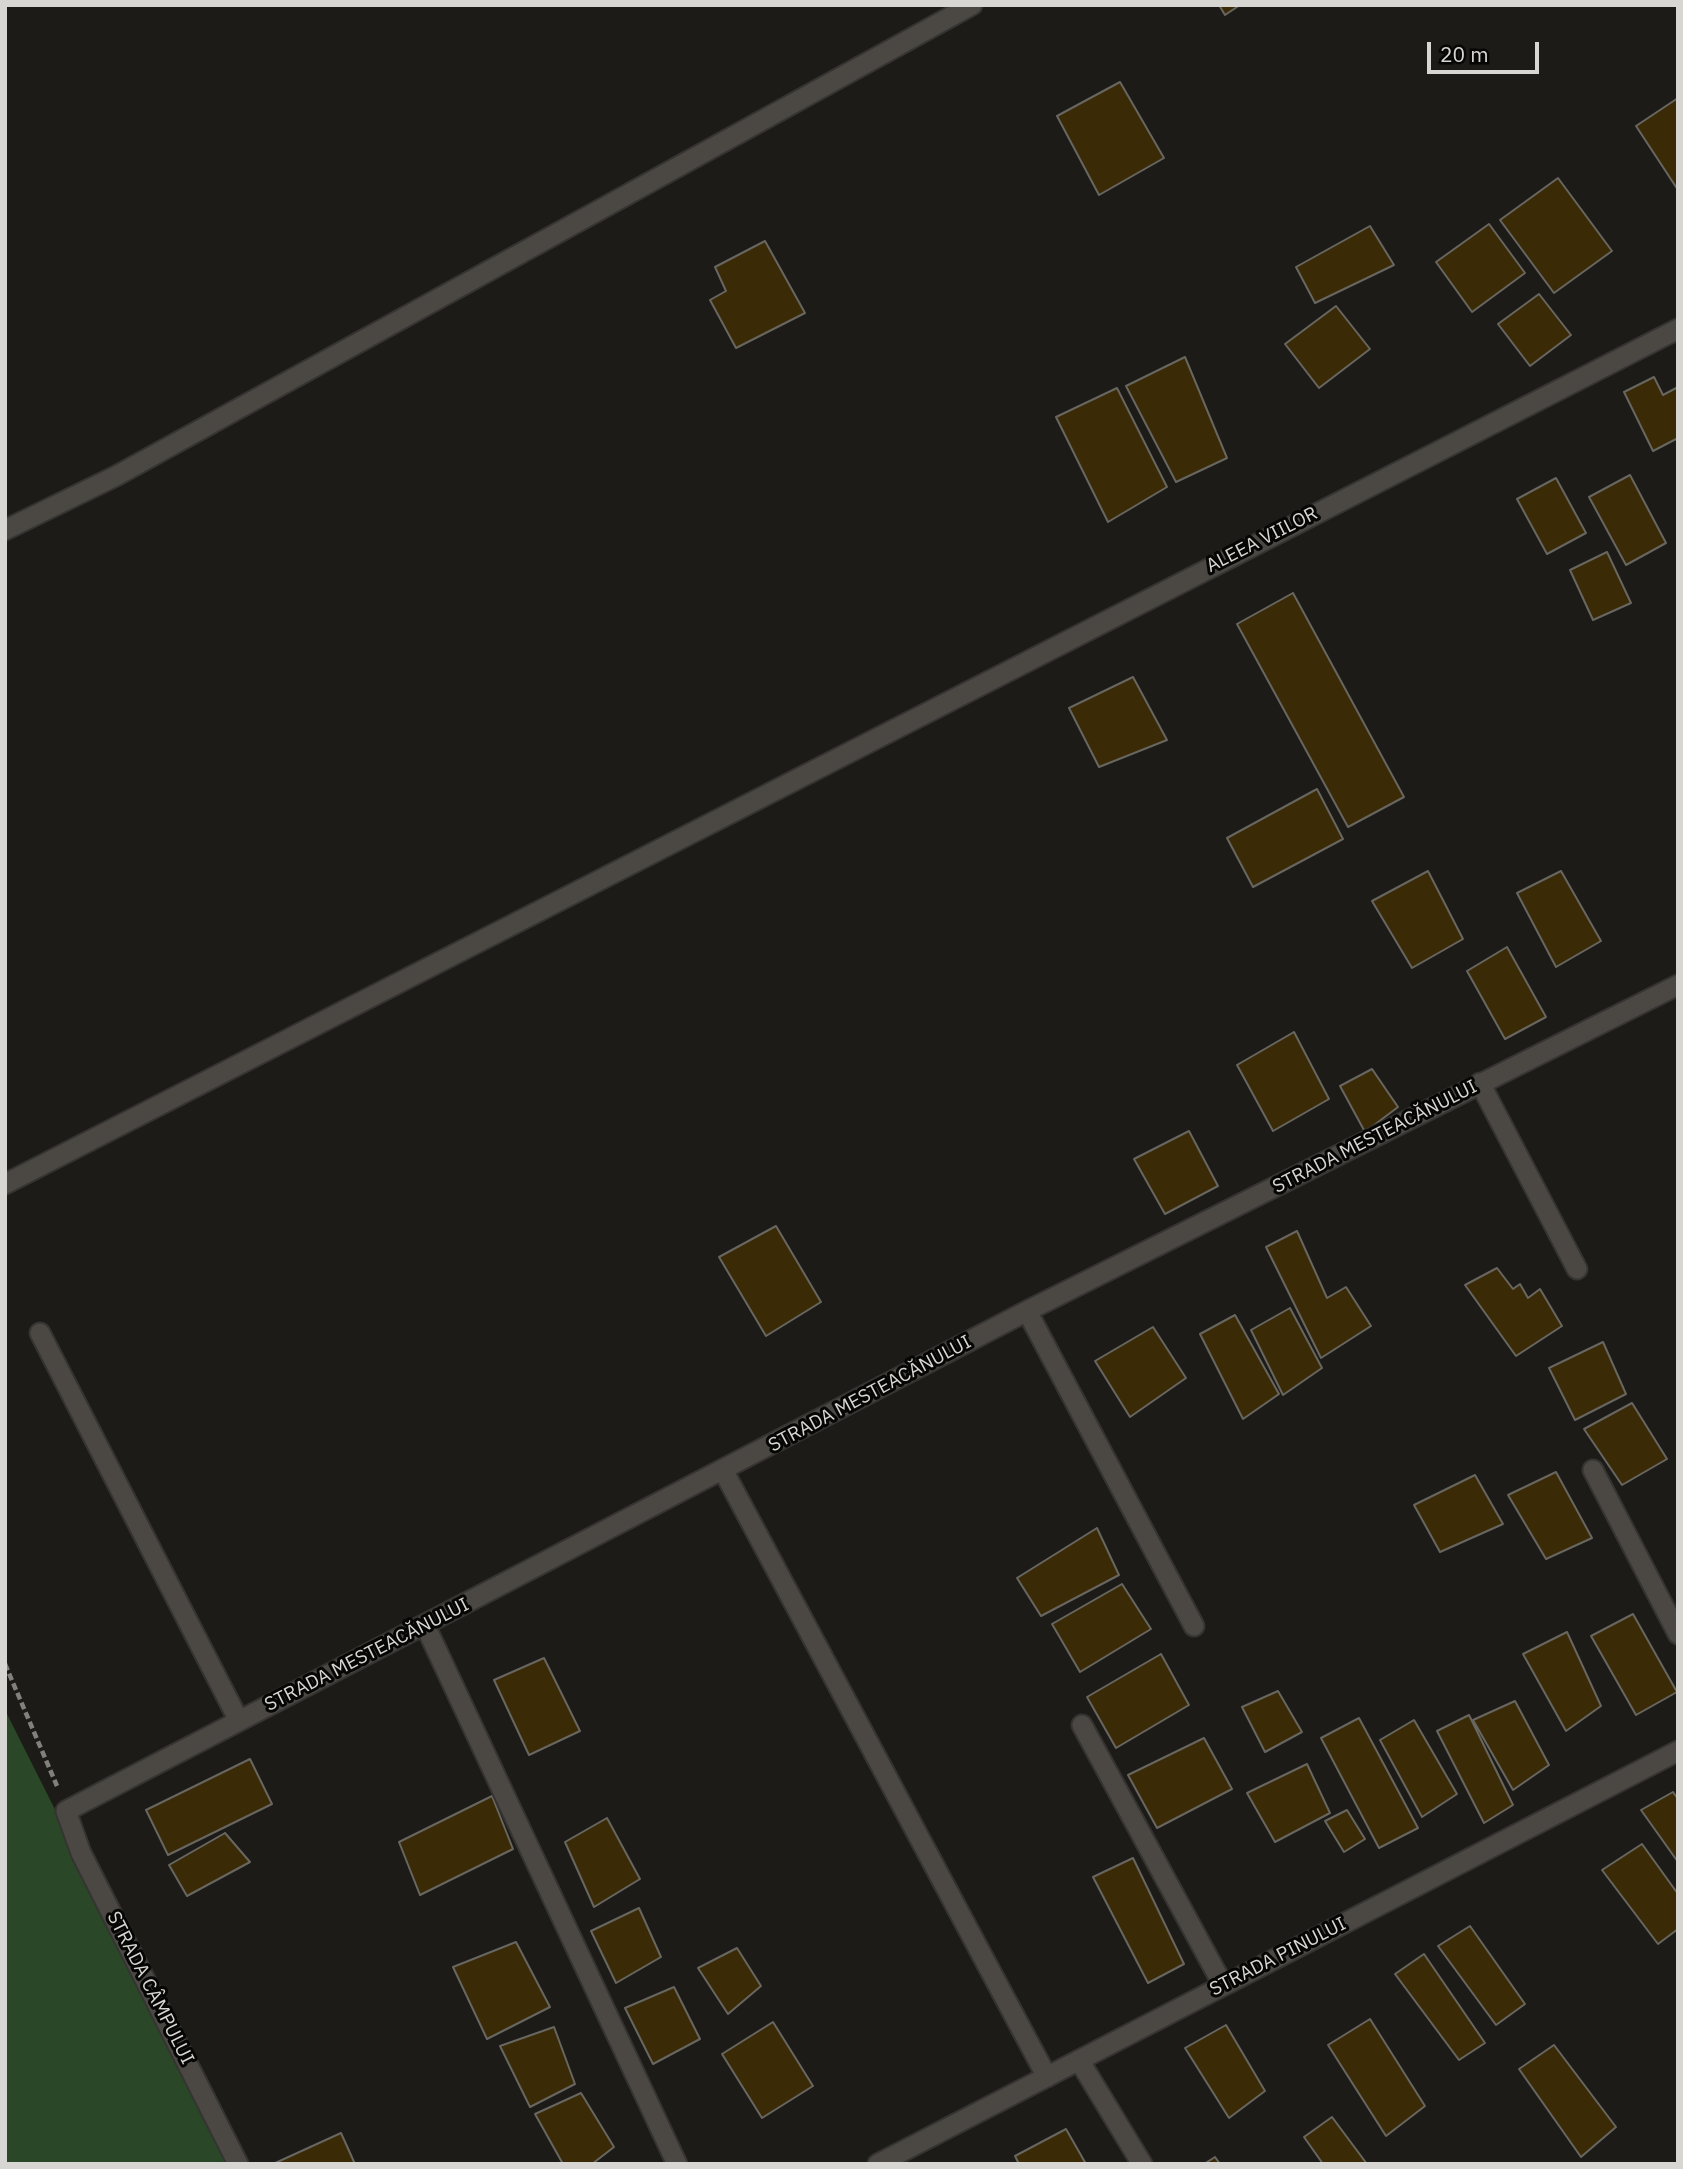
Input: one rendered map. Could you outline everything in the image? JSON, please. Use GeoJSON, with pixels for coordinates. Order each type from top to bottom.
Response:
{"type":"FeatureCollection","features":[{"type":"Feature","properties":{"kind":"street"},"geometry":{"type":"LineString","coordinates":[[5,530],[116,475],[972,5]]}},
{"type":"Feature","properties":{"kind":"street","name":"ALEEA VIILOR"},"geometry":{"type":"LineString","coordinates":[[5,1184],[848,754],[1172,585],[1678,329]]}},
{"type":"Feature","properties":{"kind":"street","name":"STRADA MESTEACĂNULUI"},"geometry":{"type":"LineString","coordinates":[[66,1811],[1027,1311],[1678,985]]}},
{"type":"Feature","properties":{"kind":"street"},"geometry":{"type":"LineString","coordinates":[[1480,1083],[1577,1269]]}},
{"type":"Feature","properties":{"kind":"street"},"geometry":{"type":"LineString","coordinates":[[1027,1311],[1194,1626]]}},
{"type":"Feature","properties":{"kind":"street"},"geometry":{"type":"LineString","coordinates":[[40,1333],[239,1721]]}},
{"type":"Feature","properties":{"kind":"street"},"geometry":{"type":"LineString","coordinates":[[723,1470],[1047,2077]]}},
{"type":"Feature","properties":{"kind":"street"},"geometry":{"type":"LineString","coordinates":[[1593,1470],[1678,1634]]}},
{"type":"Feature","properties":{"kind":"street"},"geometry":{"type":"LineString","coordinates":[[425,1625],[677,2164]]}},
{"type":"Feature","properties":{"kind":"street"},"geometry":{"type":"LineString","coordinates":[[1082,1724],[1223,1985]]}},
{"type":"Feature","properties":{"kind":"street","name":"STRADA PINULUI"},"geometry":{"type":"LineString","coordinates":[[878,2164],[1678,1751]]}},
{"type":"Feature","properties":{"kind":"street","name":"STRADA CÂMPULUI"},"geometry":{"type":"LineString","coordinates":[[66,1811],[81,1853],[238,2164]]}},
{"type":"Feature","properties":{"kind":"street"},"geometry":{"type":"LineString","coordinates":[[1079,2060],[1142,2164]]}},
{"type":"Feature","properties":{"kind":"path"},"geometry":{"type":"LineString","coordinates":[[5,1664],[66,1811]]}},
{"type":"Feature","properties":{"kind":"green space"},"geometry":{"type":"Polygon","coordinates":[[[5,1710],[233,2164],[5,2164],[5,1710]]]}},
{"type":"Feature","properties":{"kind":"building"},"geometry":{"type":"Polygon","coordinates":[[[1219,5],[1240,5],[1225,15],[1219,5]]]}},
{"type":"Feature","properties":{"kind":"building"},"geometry":{"type":"Polygon","coordinates":[[[1120,82],[1164,158],[1099,195],[1057,116],[1120,82]]]}},
{"type":"Feature","properties":{"kind":"building"},"geometry":{"type":"Polygon","coordinates":[[[1678,98],[1678,190],[1636,126],[1678,98]]]}},
{"type":"Feature","properties":{"kind":"building"},"geometry":{"type":"Polygon","coordinates":[[[1558,178],[1612,251],[1554,293],[1500,220],[1558,178]]]}},
{"type":"Feature","properties":{"kind":"building"},"geometry":{"type":"Polygon","coordinates":[[[1489,224],[1525,273],[1472,312],[1436,262],[1489,224]]]}},
{"type":"Feature","properties":{"kind":"building"},"geometry":{"type":"Polygon","coordinates":[[[1370,226],[1394,265],[1315,303],[1296,267],[1370,226]]]}},
{"type":"Feature","properties":{"kind":"building"},"geometry":{"type":"Polygon","coordinates":[[[765,241],[805,313],[736,348],[710,300],[726,291],[715,267],[765,241]]]}},
{"type":"Feature","properties":{"kind":"building"},"geometry":{"type":"Polygon","coordinates":[[[1539,294],[1571,335],[1530,366],[1498,324],[1539,294]]]}},
{"type":"Feature","properties":{"kind":"building"},"geometry":{"type":"Polygon","coordinates":[[[1336,306],[1370,349],[1319,388],[1285,344],[1336,306]]]}},
{"type":"Feature","properties":{"kind":"building"},"geometry":{"type":"Polygon","coordinates":[[[1185,357],[1227,458],[1176,482],[1126,386],[1185,357]]]}},
{"type":"Feature","properties":{"kind":"building"},"geometry":{"type":"Polygon","coordinates":[[[1654,377],[1663,395],[1678,387],[1678,438],[1653,451],[1624,392],[1654,377]]]}},
{"type":"Feature","properties":{"kind":"building"},"geometry":{"type":"Polygon","coordinates":[[[1117,388],[1167,487],[1108,522],[1056,417],[1117,388]]]}},
{"type":"Feature","properties":{"kind":"building"},"geometry":{"type":"Polygon","coordinates":[[[1630,475],[1666,543],[1626,565],[1589,497],[1630,475]]]}},
{"type":"Feature","properties":{"kind":"building"},"geometry":{"type":"Polygon","coordinates":[[[1556,478],[1586,533],[1547,554],[1517,499],[1556,478]]]}},
{"type":"Feature","properties":{"kind":"building"},"geometry":{"type":"Polygon","coordinates":[[[1607,552],[1631,603],[1593,620],[1570,570],[1607,552]]]}},
{"type":"Feature","properties":{"kind":"building"},"geometry":{"type":"Polygon","coordinates":[[[1293,593],[1404,797],[1348,827],[1237,624],[1293,593]]]}},
{"type":"Feature","properties":{"kind":"building"},"geometry":{"type":"Polygon","coordinates":[[[1133,677],[1167,740],[1099,767],[1069,708],[1133,677]]]}},
{"type":"Feature","properties":{"kind":"building"},"geometry":{"type":"Polygon","coordinates":[[[1317,789],[1343,839],[1253,887],[1227,838],[1317,789]]]}},
{"type":"Feature","properties":{"kind":"building"},"geometry":{"type":"Polygon","coordinates":[[[1428,871],[1463,939],[1412,968],[1372,901],[1428,871]]]}},
{"type":"Feature","properties":{"kind":"building"},"geometry":{"type":"Polygon","coordinates":[[[1561,871],[1601,941],[1556,967],[1517,893],[1561,871]]]}},
{"type":"Feature","properties":{"kind":"building"},"geometry":{"type":"Polygon","coordinates":[[[1507,947],[1546,1017],[1505,1039],[1467,971],[1507,947]]]}},
{"type":"Feature","properties":{"kind":"building"},"geometry":{"type":"Polygon","coordinates":[[[1294,1032],[1329,1099],[1273,1131],[1237,1065],[1294,1032]]]}},
{"type":"Feature","properties":{"kind":"building"},"geometry":{"type":"Polygon","coordinates":[[[1372,1069],[1398,1107],[1365,1132],[1340,1086],[1372,1069]]]}},
{"type":"Feature","properties":{"kind":"building"},"geometry":{"type":"Polygon","coordinates":[[[1189,1131],[1218,1186],[1165,1214],[1134,1159],[1189,1131]]]}},
{"type":"Feature","properties":{"kind":"building"},"geometry":{"type":"Polygon","coordinates":[[[776,1226],[821,1302],[766,1336],[719,1257],[776,1226]]]}},
{"type":"Feature","properties":{"kind":"building"},"geometry":{"type":"Polygon","coordinates":[[[1297,1231],[1327,1298],[1346,1287],[1371,1326],[1321,1358],[1266,1247],[1297,1231]]]}},
{"type":"Feature","properties":{"kind":"building"},"geometry":{"type":"Polygon","coordinates":[[[1497,1268],[1513,1289],[1520,1284],[1528,1298],[1540,1289],[1562,1326],[1516,1356],[1465,1285],[1497,1268]]]}},
{"type":"Feature","properties":{"kind":"building"},"geometry":{"type":"Polygon","coordinates":[[[1290,1308],[1322,1368],[1283,1395],[1251,1330],[1290,1308]]]}},
{"type":"Feature","properties":{"kind":"building"},"geometry":{"type":"Polygon","coordinates":[[[1235,1315],[1279,1394],[1243,1419],[1200,1334],[1235,1315]]]}},
{"type":"Feature","properties":{"kind":"building"},"geometry":{"type":"Polygon","coordinates":[[[1153,1327],[1186,1378],[1130,1417],[1095,1361],[1153,1327]]]}},
{"type":"Feature","properties":{"kind":"building"},"geometry":{"type":"Polygon","coordinates":[[[1603,1342],[1626,1394],[1575,1420],[1549,1368],[1603,1342]]]}},
{"type":"Feature","properties":{"kind":"building"},"geometry":{"type":"Polygon","coordinates":[[[1632,1403],[1667,1459],[1622,1485],[1584,1429],[1632,1403]]]}},
{"type":"Feature","properties":{"kind":"building"},"geometry":{"type":"Polygon","coordinates":[[[1556,1472],[1592,1538],[1546,1559],[1508,1495],[1556,1472]]]}},
{"type":"Feature","properties":{"kind":"building"},"geometry":{"type":"Polygon","coordinates":[[[1475,1475],[1503,1524],[1440,1552],[1414,1505],[1475,1475]]]}},
{"type":"Feature","properties":{"kind":"building"},"geometry":{"type":"Polygon","coordinates":[[[1097,1528],[1119,1575],[1041,1616],[1017,1578],[1097,1528]]]}},
{"type":"Feature","properties":{"kind":"building"},"geometry":{"type":"Polygon","coordinates":[[[1122,1584],[1151,1629],[1080,1672],[1052,1624],[1122,1584]]]}},
{"type":"Feature","properties":{"kind":"building"},"geometry":{"type":"Polygon","coordinates":[[[1633,1614],[1677,1692],[1636,1715],[1591,1636],[1633,1614]]]}},
{"type":"Feature","properties":{"kind":"building"},"geometry":{"type":"Polygon","coordinates":[[[1567,1632],[1601,1706],[1566,1731],[1523,1654],[1567,1632]]]}},
{"type":"Feature","properties":{"kind":"building"},"geometry":{"type":"Polygon","coordinates":[[[1161,1654],[1189,1705],[1116,1748],[1087,1697],[1161,1654]]]}},
{"type":"Feature","properties":{"kind":"building"},"geometry":{"type":"Polygon","coordinates":[[[544,1658],[580,1731],[529,1755],[494,1680],[544,1658]]]}},
{"type":"Feature","properties":{"kind":"building"},"geometry":{"type":"Polygon","coordinates":[[[1278,1691],[1302,1732],[1265,1752],[1242,1707],[1278,1691]]]}},
{"type":"Feature","properties":{"kind":"building"},"geometry":{"type":"Polygon","coordinates":[[[1515,1701],[1549,1765],[1513,1790],[1473,1720],[1515,1701]]]}},
{"type":"Feature","properties":{"kind":"building"},"geometry":{"type":"Polygon","coordinates":[[[1469,1715],[1513,1805],[1484,1823],[1437,1731],[1469,1715]]]}},
{"type":"Feature","properties":{"kind":"building"},"geometry":{"type":"Polygon","coordinates":[[[1359,1718],[1418,1828],[1379,1848],[1321,1738],[1359,1718]]]}},
{"type":"Feature","properties":{"kind":"building"},"geometry":{"type":"Polygon","coordinates":[[[1414,1720],[1457,1794],[1422,1817],[1380,1740],[1414,1720]]]}},
{"type":"Feature","properties":{"kind":"building"},"geometry":{"type":"Polygon","coordinates":[[[1204,1738],[1232,1789],[1157,1828],[1128,1775],[1204,1738]]]}},
{"type":"Feature","properties":{"kind":"building"},"geometry":{"type":"Polygon","coordinates":[[[250,1759],[272,1804],[168,1855],[146,1810],[250,1759]]]}},
{"type":"Feature","properties":{"kind":"building"},"geometry":{"type":"Polygon","coordinates":[[[1307,1764],[1330,1813],[1275,1842],[1247,1793],[1307,1764]]]}},
{"type":"Feature","properties":{"kind":"building"},"geometry":{"type":"Polygon","coordinates":[[[1673,1792],[1678,1799],[1678,1862],[1641,1810],[1673,1792]]]}},
{"type":"Feature","properties":{"kind":"building"},"geometry":{"type":"Polygon","coordinates":[[[492,1796],[513,1849],[420,1895],[399,1842],[492,1796]]]}},
{"type":"Feature","properties":{"kind":"building"},"geometry":{"type":"Polygon","coordinates":[[[1347,1810],[1365,1839],[1344,1852],[1325,1821],[1347,1810]]]}},
{"type":"Feature","properties":{"kind":"building"},"geometry":{"type":"Polygon","coordinates":[[[607,1818],[640,1879],[594,1907],[565,1842],[607,1818]]]}},
{"type":"Feature","properties":{"kind":"building"},"geometry":{"type":"Polygon","coordinates":[[[225,1833],[250,1862],[187,1896],[169,1865],[225,1833]]]}},
{"type":"Feature","properties":{"kind":"building"},"geometry":{"type":"Polygon","coordinates":[[[1642,1844],[1678,1894],[1678,1929],[1658,1944],[1602,1870],[1642,1844]]]}},
{"type":"Feature","properties":{"kind":"building"},"geometry":{"type":"Polygon","coordinates":[[[1133,1858],[1184,1964],[1148,1983],[1093,1877],[1133,1858]]]}},
{"type":"Feature","properties":{"kind":"building"},"geometry":{"type":"Polygon","coordinates":[[[639,1908],[661,1957],[616,1983],[591,1931],[639,1908]]]}},
{"type":"Feature","properties":{"kind":"building"},"geometry":{"type":"Polygon","coordinates":[[[1470,1926],[1525,2004],[1496,2025],[1438,1946],[1470,1926]]]}},
{"type":"Feature","properties":{"kind":"building"},"geometry":{"type":"Polygon","coordinates":[[[516,1942],[550,2007],[487,2039],[453,1967],[516,1942]]]}},
{"type":"Feature","properties":{"kind":"building"},"geometry":{"type":"Polygon","coordinates":[[[737,1948],[761,1986],[728,2014],[698,1968],[737,1948]]]}},
{"type":"Feature","properties":{"kind":"building"},"geometry":{"type":"Polygon","coordinates":[[[1424,1954],[1485,2043],[1459,2060],[1395,1974],[1424,1954]]]}},
{"type":"Feature","properties":{"kind":"building"},"geometry":{"type":"Polygon","coordinates":[[[674,1987],[700,2039],[653,2064],[625,2008],[674,1987]]]}},
{"type":"Feature","properties":{"kind":"building"},"geometry":{"type":"Polygon","coordinates":[[[1370,2019],[1425,2106],[1386,2136],[1328,2045],[1370,2019]]]}},
{"type":"Feature","properties":{"kind":"building"},"geometry":{"type":"Polygon","coordinates":[[[773,2022],[813,2086],[762,2118],[722,2054],[773,2022]]]}},
{"type":"Feature","properties":{"kind":"building"},"geometry":{"type":"Polygon","coordinates":[[[1226,2025],[1265,2091],[1229,2118],[1185,2048],[1226,2025]]]}},
{"type":"Feature","properties":{"kind":"building"},"geometry":{"type":"Polygon","coordinates":[[[554,2027],[575,2084],[530,2107],[500,2046],[554,2027]]]}},
{"type":"Feature","properties":{"kind":"building"},"geometry":{"type":"Polygon","coordinates":[[[1554,2045],[1616,2127],[1581,2157],[1519,2069],[1554,2045]]]}},
{"type":"Feature","properties":{"kind":"building"},"geometry":{"type":"Polygon","coordinates":[[[581,2093],[614,2147],[592,2164],[563,2164],[535,2114],[581,2093]]]}},
{"type":"Feature","properties":{"kind":"building"},"geometry":{"type":"Polygon","coordinates":[[[1332,2117],[1367,2164],[1323,2164],[1304,2137],[1332,2117]]]}},
{"type":"Feature","properties":{"kind":"building"},"geometry":{"type":"Polygon","coordinates":[[[1066,2129],[1086,2164],[1019,2164],[1015,2156],[1066,2129]]]}},
{"type":"Feature","properties":{"kind":"building"},"geometry":{"type":"Polygon","coordinates":[[[341,2133],[355,2164],[273,2164],[341,2133]]]}},
{"type":"Feature","properties":{"kind":"building"},"geometry":{"type":"Polygon","coordinates":[[[1215,2157],[1220,2164],[1204,2164],[1215,2157]]]}}]}
